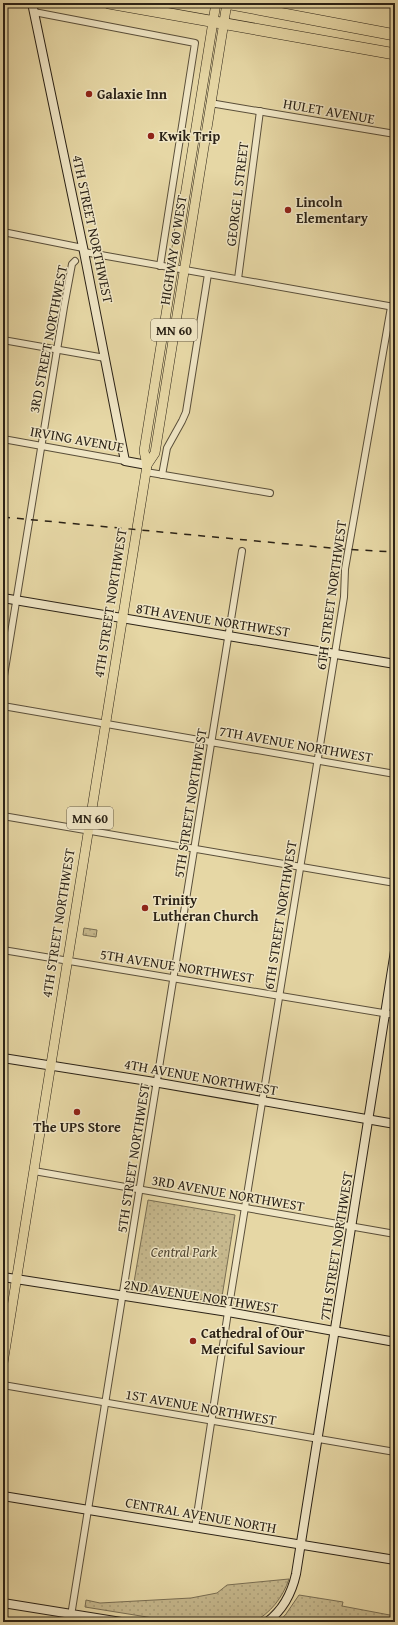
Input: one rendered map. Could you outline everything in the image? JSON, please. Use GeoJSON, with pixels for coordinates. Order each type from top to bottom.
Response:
{"type":"FeatureCollection","features":[{"type":"Feature","properties":{"kind":"highway"},"geometry":{"type":"LineString","coordinates":[[109,3],[395,54]]}},
{"type":"Feature","properties":{"kind":"highway"},"geometry":{"type":"LineString","coordinates":[[227,3],[395,35]]}},
{"type":"Feature","properties":{"kind":"main road","name":"HIGHWAY 60 WEST"},"geometry":{"type":"LineString","coordinates":[[146,468],[155,453],[210,103],[218,22],[216,3]]}},
{"type":"Feature","properties":{"kind":"main road","name":"HIGHWAY 60 WEST"},"geometry":{"type":"LineString","coordinates":[[146,468],[144,451],[200,101],[218,22],[227,3]]}},
{"type":"Feature","properties":{"kind":"main road","name":"4TH STREET NORTHWEST"},"geometry":{"type":"LineString","coordinates":[[3,1363],[146,468]]}},
{"type":"Feature","properties":{"kind":"street","name":"4TH STREET NORTHWEST"},"geometry":{"type":"LineString","coordinates":[[32,3],[36,30],[84,250],[125,461]]}},
{"type":"Feature","properties":{"kind":"street"},"geometry":{"type":"LineString","coordinates":[[34,12],[195,43],[160,266]]}},
{"type":"Feature","properties":{"kind":"street"},"geometry":{"type":"LineString","coordinates":[[186,99],[200,101]]}},
{"type":"Feature","properties":{"kind":"street","name":"HULET AVENUE"},"geometry":{"type":"LineString","coordinates":[[210,103],[395,134]]}},
{"type":"Feature","properties":{"kind":"street","name":"GEORGE L STREET"},"geometry":{"type":"LineString","coordinates":[[238,279],[260,111]]}},
{"type":"Feature","properties":{"kind":"street"},"geometry":{"type":"LineString","coordinates":[[3,232],[173,269],[238,279],[393,307]]}},
{"type":"Feature","properties":{"kind":"street","name":"3RD STREET NORTHWEST"},"geometry":{"type":"LineString","coordinates":[[3,682],[57,350],[72,264],[75,261]]}},
{"type":"Feature","properties":{"kind":"street"},"geometry":{"type":"LineString","coordinates":[[162,475],[167,448],[186,412],[208,274]]}},
{"type":"Feature","properties":{"kind":"street","name":"6TH STREET NORTHWEST"},"geometry":{"type":"LineString","coordinates":[[195,1528],[228,1312],[344,597],[345,569],[393,307]]}},
{"type":"Feature","properties":{"kind":"street"},"geometry":{"type":"LineString","coordinates":[[3,340],[105,358]]}},
{"type":"Feature","properties":{"kind":"street","name":"IRVING AVENUE"},"geometry":{"type":"LineString","coordinates":[[3,439],[125,461],[162,475],[270,493]]}},
{"type":"Feature","properties":{"kind":"street","name":"5TH STREET NORTHWEST"},"geometry":{"type":"LineString","coordinates":[[71,1618],[158,1083],[173,978],[242,551]]}},
{"type":"Feature","properties":{"kind":"street","name":"8TH AVENUE NORTHWEST"},"geometry":{"type":"LineString","coordinates":[[3,598],[395,664]]}},
{"type":"Feature","properties":{"kind":"street","name":"7TH AVENUE NORTHWEST"},"geometry":{"type":"LineString","coordinates":[[3,706],[395,774]]}},
{"type":"Feature","properties":{"kind":"street"},"geometry":{"type":"LineString","coordinates":[[3,816],[395,883]]}},
{"type":"Feature","properties":{"kind":"street","name":"5TH AVENUE NORTHWEST"},"geometry":{"type":"LineString","coordinates":[[3,950],[395,1015]]}},
{"type":"Feature","properties":{"kind":"street","name":"7TH STREET NORTHWEST"},"geometry":{"type":"LineString","coordinates":[[267,1622],[278,1611],[289,1595],[294,1582],[336,1332],[351,1227],[395,950]]}},
{"type":"Feature","properties":{"kind":"street","name":"4TH AVENUE NORTHWEST"},"geometry":{"type":"LineString","coordinates":[[3,1058],[395,1124]]}},
{"type":"Feature","properties":{"kind":"street","name":"3RD AVENUE NORTHWEST"},"geometry":{"type":"LineString","coordinates":[[34,1171],[395,1234]]}},
{"type":"Feature","properties":{"kind":"street","name":"2ND AVENUE NORTHWEST"},"geometry":{"type":"LineString","coordinates":[[3,1277],[228,1312],[395,1342]]}},
{"type":"Feature","properties":{"kind":"street","name":"1ST AVENUE NORTHWEST"},"geometry":{"type":"LineString","coordinates":[[3,1385],[395,1452]]}},
{"type":"Feature","properties":{"kind":"street","name":"CENTRAL AVENUE NORTH"},"geometry":{"type":"LineString","coordinates":[[3,1496],[395,1560]]}},
{"type":"Feature","properties":{"kind":"street"},"geometry":{"type":"LineString","coordinates":[[3,1604],[71,1618],[121,1622]]}},
{"type":"Feature","properties":{"kind":"green space"},"geometry":{"type":"Polygon","coordinates":[[[84,928],[97,930],[96,937],[83,935],[84,928]]]}},
{"type":"Feature","properties":{"kind":"green space","name":"Central Park"},"geometry":{"type":"Polygon","coordinates":[[[148,1200],[235,1215],[221,1303],[133,1288],[148,1200]]]}},
{"type":"Feature","properties":{"kind":"green space"},"geometry":{"type":"Polygon","coordinates":[[[289,1579],[283,1592],[270,1610],[253,1622],[178,1622],[85,1607],[86,1600],[100,1603],[191,1598],[217,1593],[227,1585],[289,1579]]]}},
{"type":"Feature","properties":{"kind":"green space"},"geometry":{"type":"Polygon","coordinates":[[[299,1595],[343,1602],[342,1606],[395,1616],[395,1622],[279,1622],[299,1595]]]}},
{"type":"Feature","properties":{"kind":"waterway"},"geometry":{"type":"LineString","coordinates":[[327,3],[334,5],[346,3]]}},
{"type":"Feature","properties":{"kind":"railway"},"geometry":{"type":"LineString","coordinates":[[3,517],[341,549],[395,552]]}},
{"type":"Feature","properties":{"kind":"place","name":"Galaxie Inn"},"geometry":{"type":"Point","coordinates":[89,94]}},
{"type":"Feature","properties":{"kind":"place","name":"Kwik Trip"},"geometry":{"type":"Point","coordinates":[151,136]}},
{"type":"Feature","properties":{"kind":"place","name":"Lincoln Elementary"},"geometry":{"type":"Point","coordinates":[288,210]}},
{"type":"Feature","properties":{"kind":"place","name":"Trinity Lutheran Church"},"geometry":{"type":"Point","coordinates":[145,908]}},
{"type":"Feature","properties":{"kind":"place","name":"The UPS Store"},"geometry":{"type":"Point","coordinates":[77,1112]}},
{"type":"Feature","properties":{"kind":"place","name":"Cathedral of Our Merciful Saviour"},"geometry":{"type":"Point","coordinates":[193,1341]}}]}
